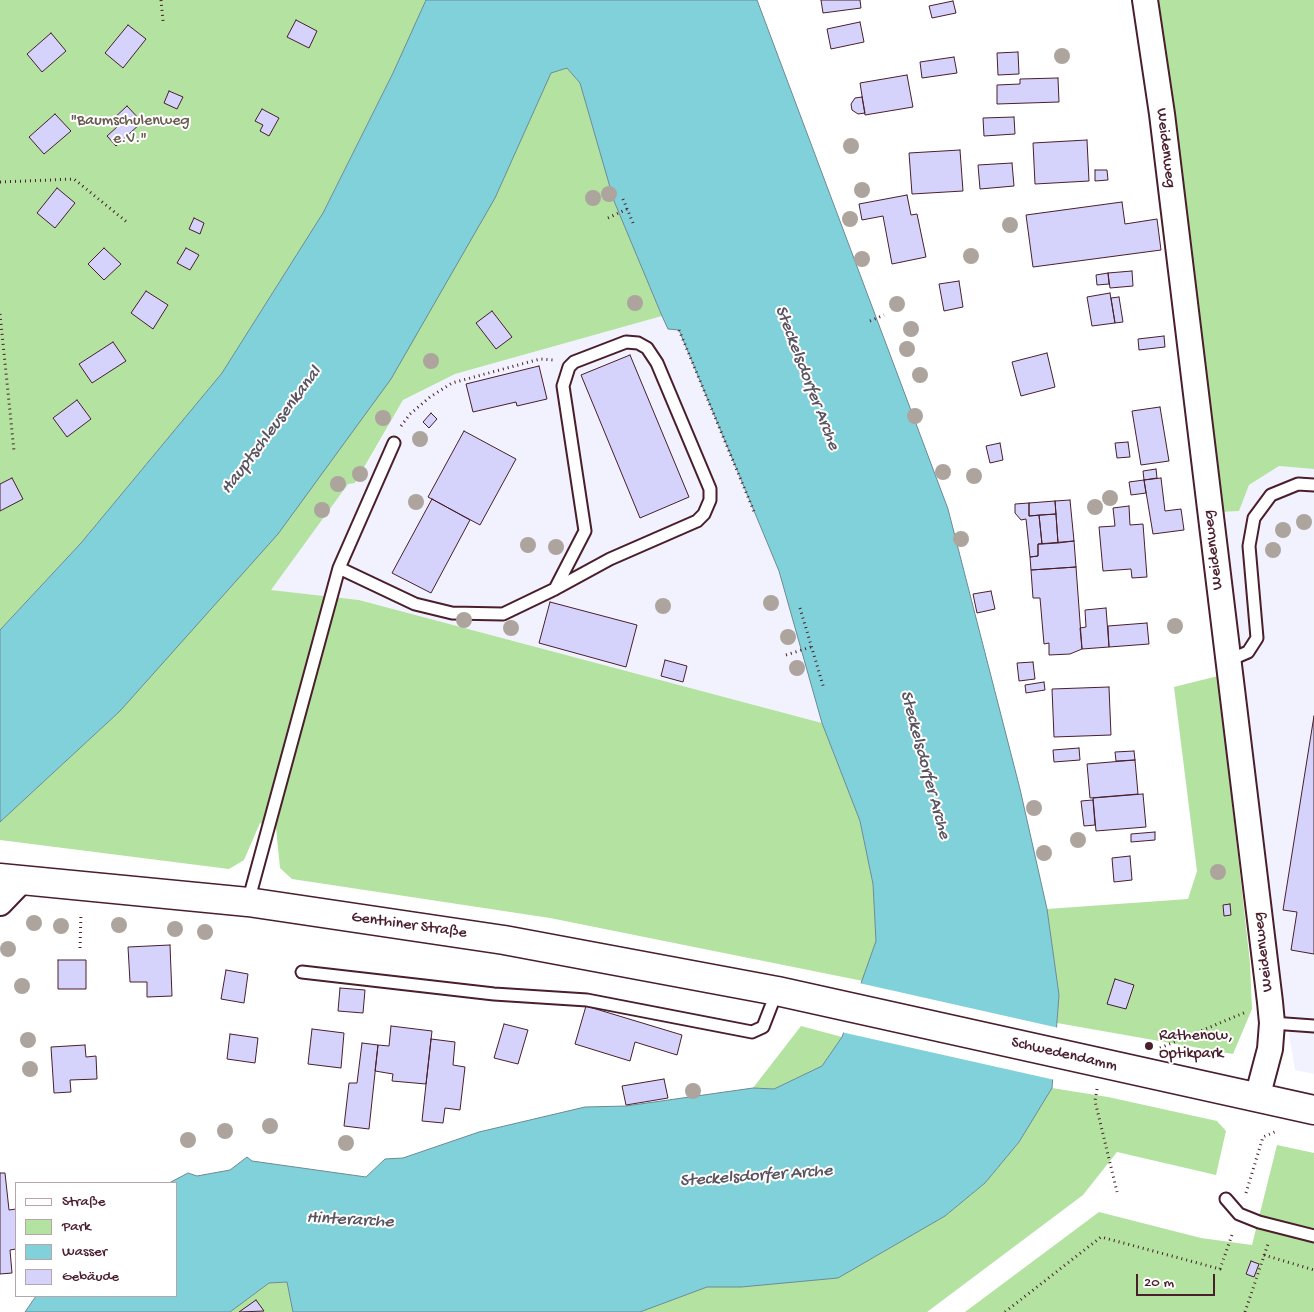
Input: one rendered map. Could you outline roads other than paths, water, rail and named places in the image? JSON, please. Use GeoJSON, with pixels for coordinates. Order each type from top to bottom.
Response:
{"type":"FeatureCollection","features":[{"type":"Feature","properties":{"kind":"main road","name":"Genthiner Straße"},"geometry":{"type":"LineString","coordinates":[[11,879],[248,902],[504,940],[777,991],[814,1000]]}},
{"type":"Feature","properties":{"kind":"main road","name":"Schwedendamm"},"geometry":{"type":"LineString","coordinates":[[814,1000],[1314,1110]]}},
{"type":"Feature","properties":{"kind":"street","name":"Weidenweg"},"geometry":{"type":"LineString","coordinates":[[1145,0],[1164,134],[1271,1012],[1270,1049],[1257,1098]]}},
{"type":"Feature","properties":{"kind":"street"},"geometry":{"type":"LineString","coordinates":[[0,903],[11,879]]}},
{"type":"Feature","properties":{"kind":"lane"},"geometry":{"type":"LineString","coordinates":[[339,568],[415,604],[452,613],[503,614],[555,589],[610,559],[697,521],[704,514],[710,500],[710,489],[657,363],[647,348],[638,343],[626,342],[574,362],[569,367],[563,386],[584,531],[555,589]]}},
{"type":"Feature","properties":{"kind":"lane"},"geometry":{"type":"LineString","coordinates":[[248,902],[339,568],[394,443]]}},
{"type":"Feature","properties":{"kind":"lane"},"geometry":{"type":"LineString","coordinates":[[1227,661],[1248,652],[1257,638],[1249,546],[1254,518],[1271,495],[1298,484],[1314,485]]}},
{"type":"Feature","properties":{"kind":"lane"},"geometry":{"type":"LineString","coordinates":[[302,972],[494,994],[587,1000],[752,1032],[763,1027],[777,991]]}},
{"type":"Feature","properties":{"kind":"lane"},"geometry":{"type":"LineString","coordinates":[[1271,1012],[1314,1026]]}},
{"type":"Feature","properties":{"kind":"lane"},"geometry":{"type":"LineString","coordinates":[[1226,1199],[1239,1214],[1273,1226],[1314,1236]]}},
{"type":"Feature","properties":{"kind":"water"},"geometry":{"type":"Polygon","coordinates":[[[426,0],[757,0],[948,509],[1020,789],[1047,909],[1059,995],[1052,1088],[1019,1142],[985,1183],[945,1216],[838,1278],[741,1287],[707,1287],[640,1312],[293,1312],[287,1282],[269,1283],[230,1312],[25,1312],[35,1297],[178,1297],[178,1182],[171,1182],[188,1173],[197,1176],[230,1170],[247,1157],[252,1161],[366,1177],[385,1159],[403,1158],[479,1132],[585,1107],[626,1106],[753,1088],[774,1089],[822,1066],[842,1037],[876,941],[873,884],[860,821],[822,723],[779,571],[679,330],[668,329],[662,316],[614,201],[580,83],[567,68],[551,73],[495,198],[391,379],[278,534],[120,711],[0,822],[0,630],[81,543],[222,373],[323,213],[393,73],[426,0]]]}},
{"type":"Feature","properties":{"kind":"place","name":"Rathenow, Optikpark"},"geometry":{"type":"Point","coordinates":[1149,1046]}},
{"type":"Feature","properties":{"kind":"park label","name":"\"Baumschulenweg e.V.\""},"geometry":{"type":"Point","coordinates":[130,131]}},
{"type":"Feature","properties":{"kind":"water label","name":"Steckelsdorfer Arche"},"geometry":{"type":"Point","coordinates":[806,378]}},
{"type":"Feature","properties":{"kind":"water label","name":"Hauptschleusenkanal"},"geometry":{"type":"Point","coordinates":[272,431]}},
{"type":"Feature","properties":{"kind":"water label","name":"Steckelsdorfer Arche"},"geometry":{"type":"Point","coordinates":[924,765]}},
{"type":"Feature","properties":{"kind":"water label","name":"Steckelsdorfer Arche"},"geometry":{"type":"Point","coordinates":[756,1177]}},
{"type":"Feature","properties":{"kind":"water label","name":"Hinterarche"},"geometry":{"type":"Point","coordinates":[350,1221]}}]}
